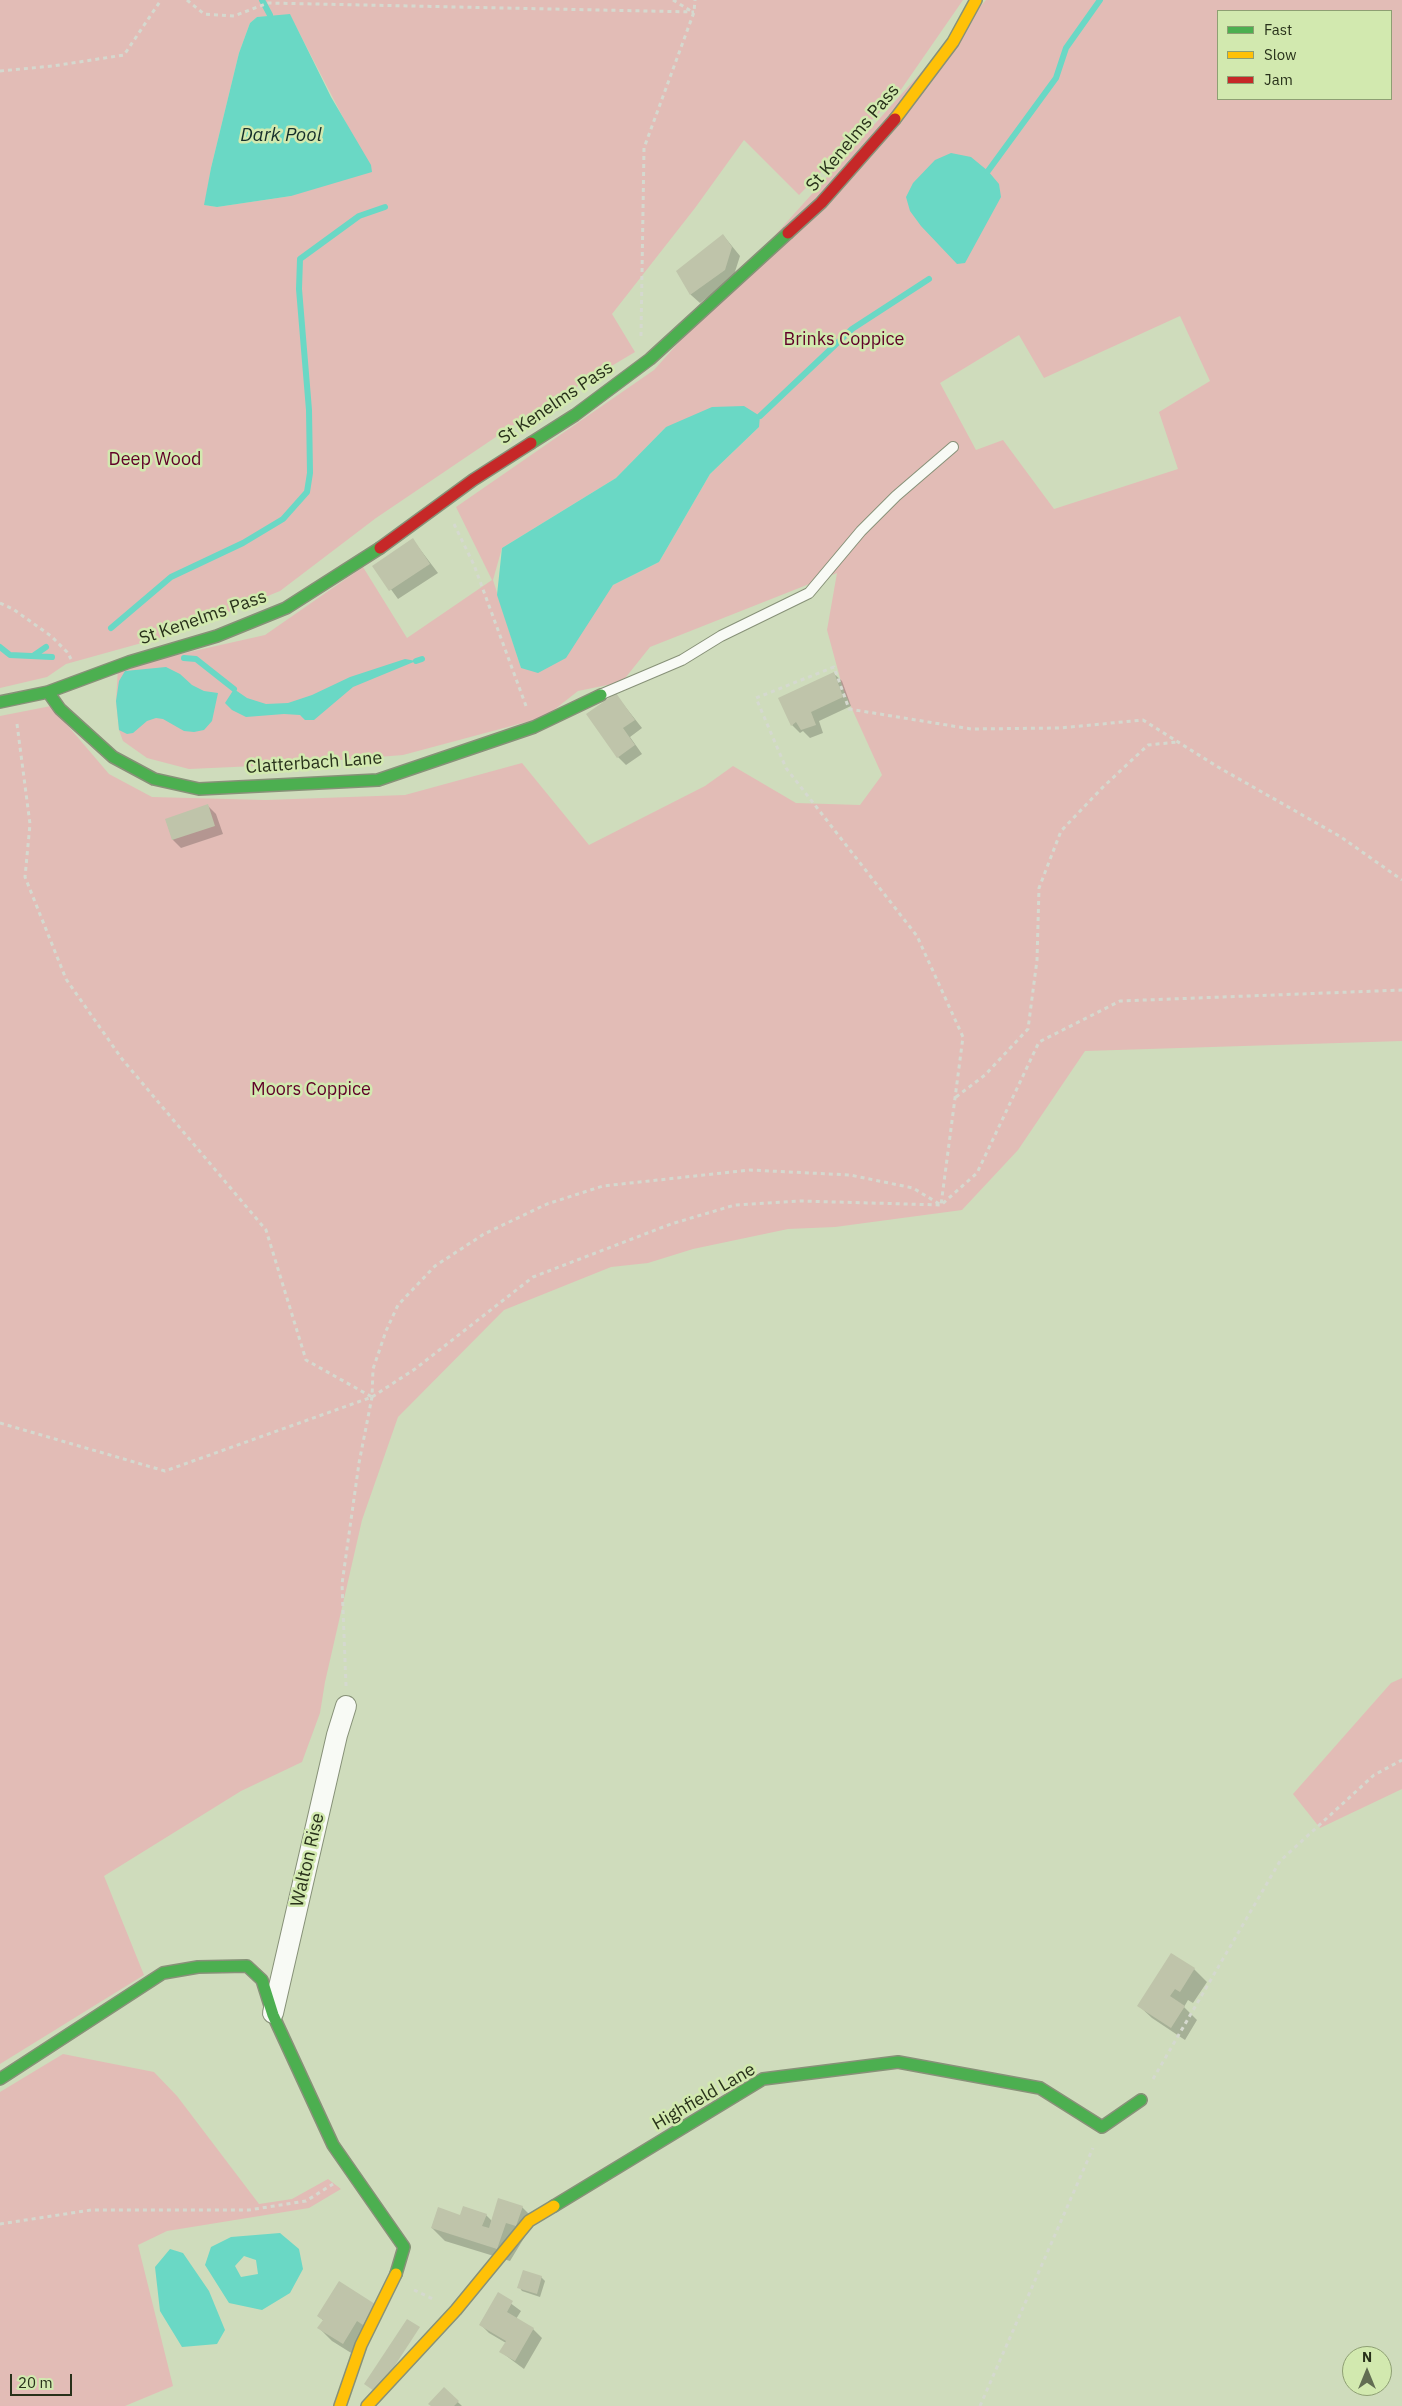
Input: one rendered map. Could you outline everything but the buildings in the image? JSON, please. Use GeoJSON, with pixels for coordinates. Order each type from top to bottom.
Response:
{"type":"FeatureCollection","features":[{"type":"Feature","properties":{"kind":"street","name":"St Kenelms Pass"},"geometry":{"type":"LineString","coordinates":[[0,702],[48,692],[129,662],[216,636],[286,608],[360,563],[495,465],[575,415],[650,359],[821,203],[892,123],[953,42],[976,0]]}},
{"type":"Feature","properties":{"kind":"street","name":"Clatterbach Lane"},"geometry":{"type":"LineString","coordinates":[[48,692],[60,709],[113,757],[154,779],[198,789],[378,780],[534,727],[601,695]]}},
{"type":"Feature","properties":{"kind":"street","name":"Walton Rise"},"geometry":{"type":"LineString","coordinates":[[273,2014],[346,1706]]}},
{"type":"Feature","properties":{"kind":"street"},"geometry":{"type":"LineString","coordinates":[[0,2079],[163,1973],[198,1967],[247,1966],[262,1980],[273,2014],[332,2145],[353,2172],[404,2247],[394,2280],[361,2345],[340,2406]]}},
{"type":"Feature","properties":{"kind":"street","name":"Highfield Lane"},"geometry":{"type":"LineString","coordinates":[[367,2406],[456,2310],[530,2221],[763,2080],[898,2062],[1040,2088],[1102,2126]]}},
{"type":"Feature","properties":{"kind":"street"},"geometry":{"type":"LineString","coordinates":[[1102,2126],[1141,2100]]}},
{"type":"Feature","properties":{"kind":"lane"},"geometry":{"type":"LineString","coordinates":[[601,695],[682,660],[721,636],[809,592],[868,524],[952,447]]}},
{"type":"Feature","properties":{"kind":"path"},"geometry":{"type":"LineString","coordinates":[[0,71],[53,66],[124,55],[161,0]]}},
{"type":"Feature","properties":{"kind":"path"},"geometry":{"type":"LineString","coordinates":[[187,0],[204,14],[234,16],[268,2],[694,12]]}},
{"type":"Feature","properties":{"kind":"path"},"geometry":{"type":"LineString","coordinates":[[673,0],[694,12]]}},
{"type":"Feature","properties":{"kind":"path"},"geometry":{"type":"LineString","coordinates":[[641,345],[644,148],[694,12],[696,0]]}},
{"type":"Feature","properties":{"kind":"path"},"geometry":{"type":"LineString","coordinates":[[443,503],[474,565],[534,727]]}},
{"type":"Feature","properties":{"kind":"path"},"geometry":{"type":"LineString","coordinates":[[0,603],[13,609],[51,636],[67,652],[82,679]]}},
{"type":"Feature","properties":{"kind":"path"},"geometry":{"type":"LineString","coordinates":[[941,1205],[963,1038],[917,936],[786,768],[756,698],[834,667],[849,709],[971,729],[1060,728],[1143,720],[1218,767],[1341,837],[1402,880]]}},
{"type":"Feature","properties":{"kind":"path"},"geometry":{"type":"LineString","coordinates":[[25,721],[16,724],[30,824],[25,877],[66,979],[122,1059],[266,1230],[306,1360],[372,1397]]}},
{"type":"Feature","properties":{"kind":"path"},"geometry":{"type":"LineString","coordinates":[[955,1098],[985,1075],[1028,1029],[1037,960],[1039,888],[1061,831],[1103,787],[1148,745],[1178,742]]}},
{"type":"Feature","properties":{"kind":"path"},"geometry":{"type":"LineString","coordinates":[[0,1423],[165,1470],[372,1397],[415,1369],[533,1277],[671,1224],[735,1205],[801,1201],[941,1205],[977,1173],[1039,1042],[1120,1001],[1402,990]]}},
{"type":"Feature","properties":{"kind":"path"},"geometry":{"type":"LineString","coordinates":[[346,1706],[342,1584],[358,1473],[372,1397],[373,1369],[386,1331],[398,1305],[435,1266],[484,1234],[547,1204],[603,1186],[750,1170],[850,1175],[913,1188],[941,1205]]}},
{"type":"Feature","properties":{"kind":"path"},"geometry":{"type":"LineString","coordinates":[[1141,2100],[1280,1861],[1374,1775],[1402,1760]]}},
{"type":"Feature","properties":{"kind":"path"},"geometry":{"type":"LineString","coordinates":[[980,2406],[1102,2126]]}},
{"type":"Feature","properties":{"kind":"path"},"geometry":{"type":"LineString","coordinates":[[0,2224],[91,2210],[249,2210],[306,2201],[353,2172]]}},
{"type":"Feature","properties":{"kind":"path"},"geometry":{"type":"LineString","coordinates":[[394,2280],[456,2310]]}},
{"type":"Feature","properties":{"kind":"green space","name":"Deep Wood"},"geometry":{"type":"Polygon","coordinates":[[[0,0],[963,0],[900,91],[799,195],[744,140],[695,208],[612,314],[635,352],[521,420],[376,518],[280,591],[174,634],[66,664],[47,677],[0,688],[0,0]],[[290,15],[257,17],[250,23],[239,53],[211,168],[205,205],[217,207],[291,196],[348,127],[290,15]]]}},
{"type":"Feature","properties":{"kind":"green space"},"geometry":{"type":"Polygon","coordinates":[[[986,0],[1402,0],[1402,1041],[1085,1051],[1018,1150],[962,1210],[835,1227],[788,1229],[693,1249],[648,1263],[611,1267],[504,1310],[398,1417],[362,1520],[325,1682],[320,1713],[302,1762],[241,1791],[104,1876],[144,1975],[0,2064],[0,716],[51,706],[109,774],[152,797],[266,800],[405,795],[522,763],[589,845],[705,786],[733,766],[796,803],[860,805],[882,775],[843,689],[827,630],[837,573],[650,647],[622,682],[578,691],[545,717],[403,755],[278,765],[189,769],[147,758],[123,741],[119,730],[116,701],[118,668],[265,635],[363,567],[407,638],[492,580],[456,507],[654,370],[986,0]],[[1180,316],[1044,378],[1019,335],[940,383],[976,450],[1003,440],[1054,509],[1178,469],[1159,412],[1210,381],[1180,316]],[[666,427],[616,478],[502,548],[493,580],[521,668],[613,585],[659,562],[710,474],[759,427],[666,427]]]}},
{"type":"Feature","properties":{"kind":"green space"},"geometry":{"type":"Polygon","coordinates":[[[1402,1678],[1402,1789],[1320,1828],[1293,1794],[1391,1683],[1402,1678]]]}},
{"type":"Feature","properties":{"kind":"green space"},"geometry":{"type":"Polygon","coordinates":[[[63,2054],[154,2072],[177,2096],[259,2204],[292,2199],[328,2179],[341,2189],[309,2208],[167,2231],[138,2245],[173,2386],[125,2406],[0,2406],[0,2092],[63,2054]]]}},
{"type":"Feature","properties":{"kind":"water","name":"Dark Pool"},"geometry":{"type":"Polygon","coordinates":[[[290,14],[331,97],[371,165],[372,172],[291,196],[217,207],[204,205],[239,53],[250,23],[257,17],[290,14]]]}},
{"type":"Feature","properties":{"kind":"water"},"geometry":{"type":"Polygon","coordinates":[[[951,153],[971,157],[988,171],[999,184],[1001,197],[965,263],[957,264],[921,226],[910,211],[906,197],[913,183],[935,160],[951,153]]]}},
{"type":"Feature","properties":{"kind":"water"},"geometry":{"type":"Polygon","coordinates":[[[744,406],[760,416],[759,427],[710,474],[659,562],[613,585],[566,658],[538,673],[521,668],[497,595],[502,548],[616,478],[666,427],[712,407],[744,406]]]}},
{"type":"Feature","properties":{"kind":"water"},"geometry":{"type":"Polygon","coordinates":[[[405,659],[416,661],[353,687],[314,720],[305,720],[300,715],[284,714],[246,717],[232,710],[225,703],[234,689],[247,698],[266,704],[288,703],[312,695],[350,677],[405,659]]]}},
{"type":"Feature","properties":{"kind":"water"},"geometry":{"type":"Polygon","coordinates":[[[166,667],[180,674],[192,685],[204,691],[218,693],[212,721],[204,730],[194,732],[184,731],[163,719],[156,718],[147,721],[133,733],[127,734],[119,730],[116,701],[119,681],[125,671],[166,667]]]}},
{"type":"Feature","properties":{"kind":"water"},"geometry":{"type":"Polygon","coordinates":[[[280,2233],[299,2249],[303,2269],[290,2293],[262,2310],[229,2303],[205,2265],[211,2247],[231,2237],[280,2233]],[[244,2256],[235,2266],[241,2277],[258,2274],[256,2260],[244,2256]]]}},
{"type":"Feature","properties":{"kind":"water"},"geometry":{"type":"Polygon","coordinates":[[[170,2249],[183,2253],[209,2291],[225,2330],[217,2344],[182,2347],[160,2311],[155,2267],[170,2249]]]}},
{"type":"Feature","properties":{"kind":"waterway"},"geometry":{"type":"LineString","coordinates":[[262,0],[270,15]]}},
{"type":"Feature","properties":{"kind":"waterway"},"geometry":{"type":"LineString","coordinates":[[988,171],[1056,78],[1066,48],[1100,0]]}},
{"type":"Feature","properties":{"kind":"waterway"},"geometry":{"type":"LineString","coordinates":[[111,628],[171,577],[243,543],[283,519],[307,492],[310,473],[309,410],[299,289],[300,259],[359,216],[385,207]]}},
{"type":"Feature","properties":{"kind":"waterway"},"geometry":{"type":"LineString","coordinates":[[760,416],[852,329],[929,279]]}},
{"type":"Feature","properties":{"kind":"waterway"},"geometry":{"type":"LineString","coordinates":[[0,647],[10,655],[52,657]]}},
{"type":"Feature","properties":{"kind":"waterway"},"geometry":{"type":"LineString","coordinates":[[33,656],[46,647]]}},
{"type":"Feature","properties":{"kind":"waterway"},"geometry":{"type":"LineString","coordinates":[[184,658],[196,659],[234,689]]}},
{"type":"Feature","properties":{"kind":"waterway"},"geometry":{"type":"LineString","coordinates":[[416,661],[422,659]]}},
{"type":"Feature","properties":{"kind":"traffic: fast"},"geometry":{"type":"LineString","coordinates":[[531,443],[575,415],[650,359],[788,233]]}},
{"type":"Feature","properties":{"kind":"traffic: fast"},"geometry":{"type":"LineString","coordinates":[[0,702],[48,692],[129,662],[217,636],[286,608],[380,548]]}},
{"type":"Feature","properties":{"kind":"traffic: fast"},"geometry":{"type":"LineString","coordinates":[[48,692],[60,709],[113,757],[154,779],[199,789],[378,780],[534,727],[601,695]]}},
{"type":"Feature","properties":{"kind":"traffic: fast"},"geometry":{"type":"LineString","coordinates":[[0,2079],[163,1973],[198,1967],[247,1966],[262,1980],[273,2015],[333,2145],[404,2247],[396,2274]]}},
{"type":"Feature","properties":{"kind":"traffic: fast"},"geometry":{"type":"LineString","coordinates":[[554,2206],[763,2079],[898,2062],[1040,2088],[1102,2127],[1141,2100]]}},
{"type":"Feature","properties":{"kind":"traffic: slow"},"geometry":{"type":"LineString","coordinates":[[895,119],[953,42],[976,0]]}},
{"type":"Feature","properties":{"kind":"traffic: slow"},"geometry":{"type":"LineString","coordinates":[[367,2406],[456,2310],[529,2221],[554,2206]]}},
{"type":"Feature","properties":{"kind":"traffic: slow"},"geometry":{"type":"LineString","coordinates":[[340,2406],[361,2345],[396,2274]]}},
{"type":"Feature","properties":{"kind":"traffic: jam"},"geometry":{"type":"LineString","coordinates":[[788,233],[821,203],[895,119]]}},
{"type":"Feature","properties":{"kind":"traffic: jam"},"geometry":{"type":"LineString","coordinates":[[380,548],[473,480],[531,443]]}},
{"type":"Feature","properties":{"kind":"park label","name":"Brinks Coppice"},"geometry":{"type":"Point","coordinates":[844,340]}},
{"type":"Feature","properties":{"kind":"park label","name":"Moors Coppice"},"geometry":{"type":"Point","coordinates":[311,1090]}}]}
